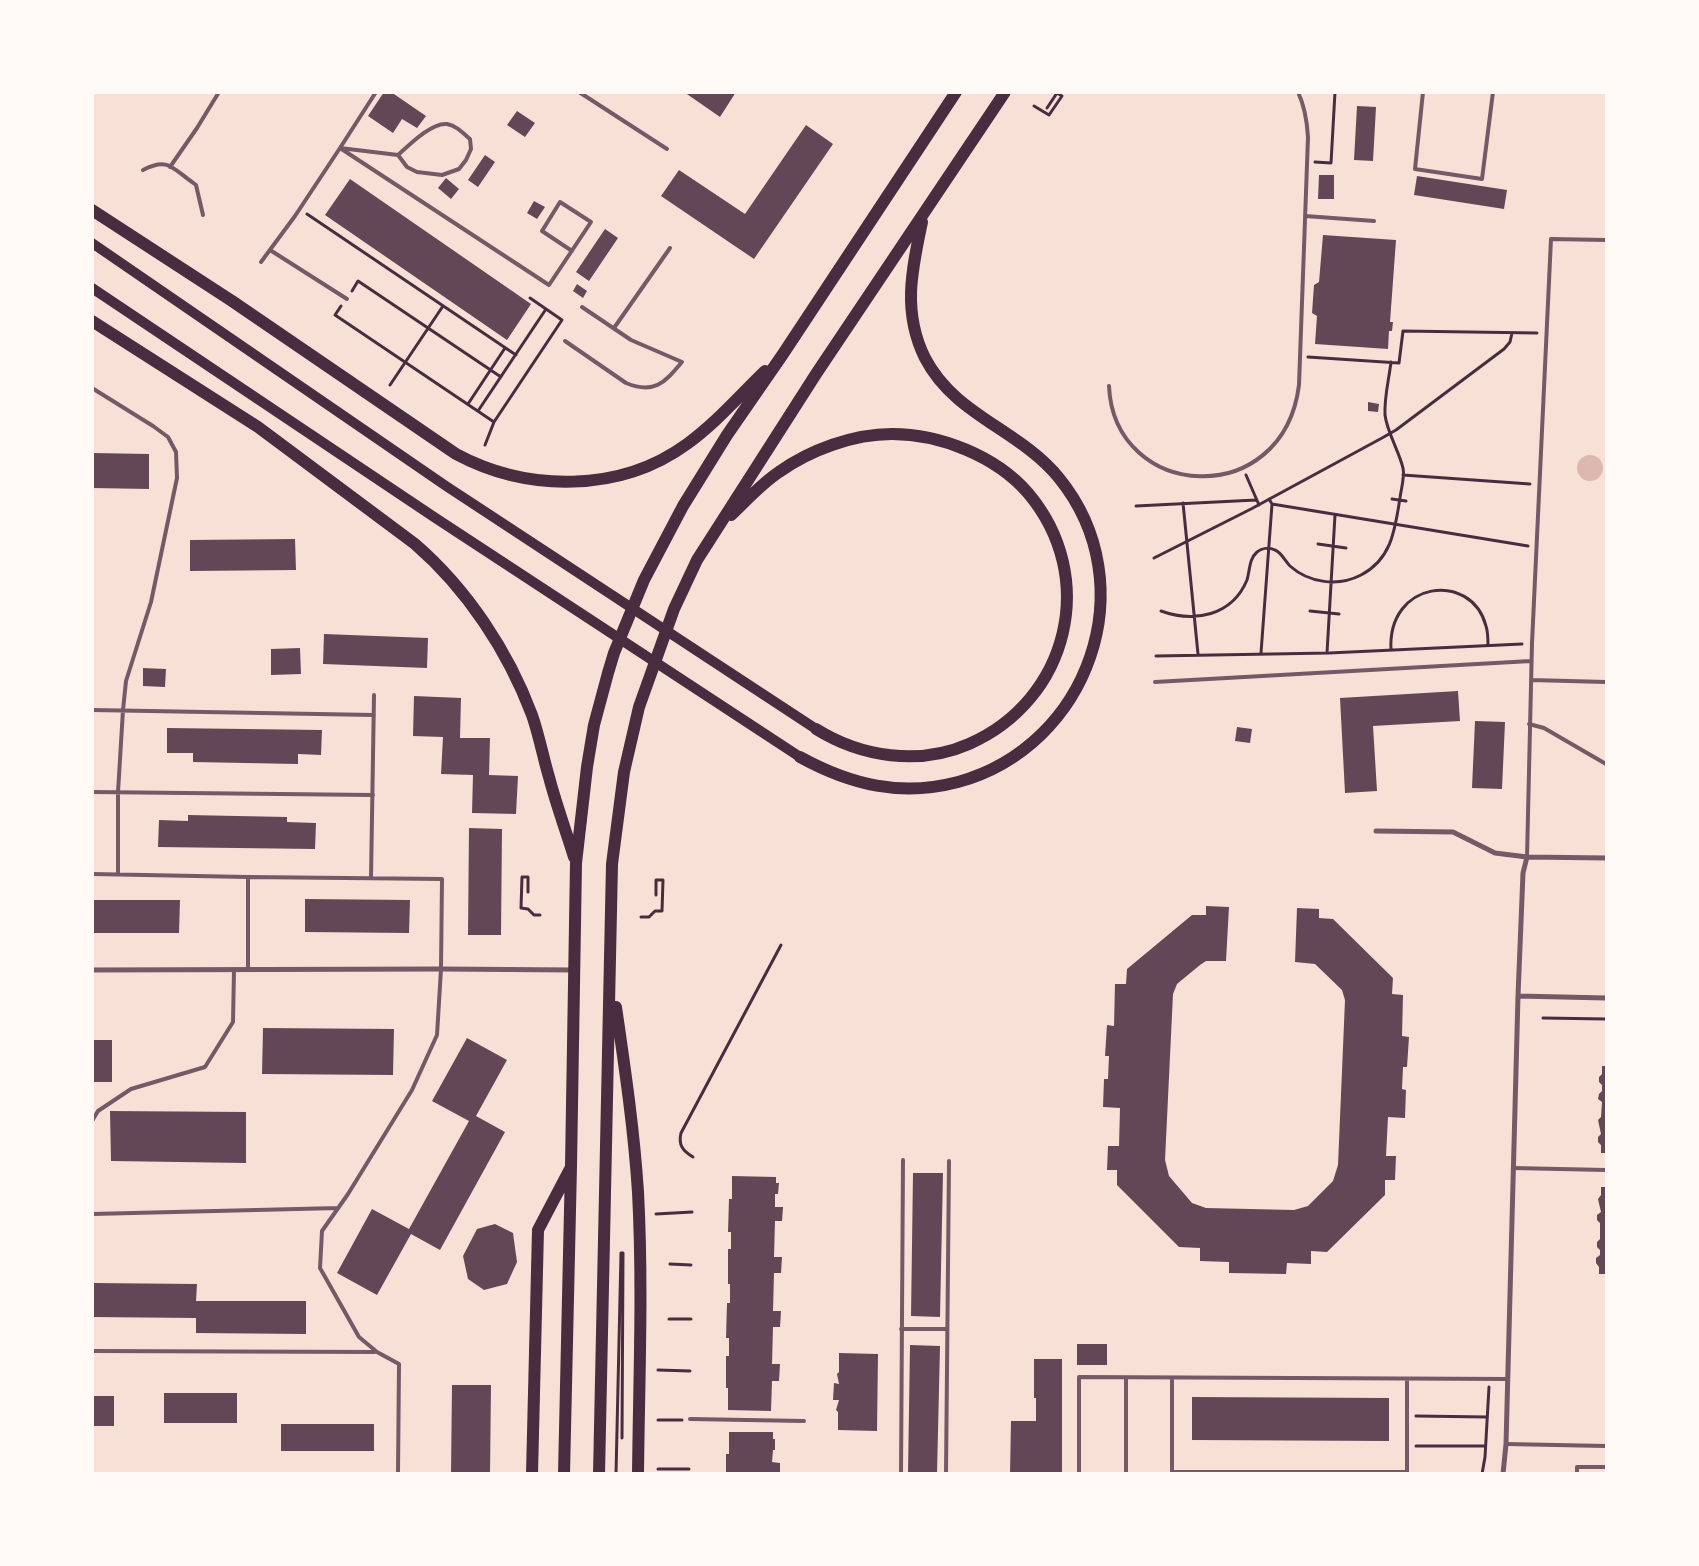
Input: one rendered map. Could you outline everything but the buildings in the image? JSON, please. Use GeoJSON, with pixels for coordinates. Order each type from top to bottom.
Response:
{"type":"FeatureCollection","features":[{"type":"Feature","properties":{"kind":"main road"},"geometry":{"type":"LineString","coordinates":[[564,1474],[576,862],[594,725],[614,653],[644,580],[683,506],[727,435],[783,354],[956,92]]}},
{"type":"Feature","properties":{"kind":"main road"},"geometry":{"type":"LineString","coordinates":[[599,1474],[612,864],[624,772],[632,732],[648,680],[684,586],[713,532],[1005,92]]}},
{"type":"Feature","properties":{"kind":"main road"},"geometry":{"type":"LineString","coordinates":[[92,210],[232,301],[456,454],[473,464],[519,477],[561,482],[601,480],[640,470],[662,460],[687,444],[716,420],[783,354]]}},
{"type":"Feature","properties":{"kind":"main road"},"geometry":{"type":"LineString","coordinates":[[92,288],[434,518],[800,757],[842,778],[864,784],[885,788],[926,788],[980,775],[1010,760],[1052,724],[1071,699],[1086,670],[1096,639],[1100,607],[1096,558],[1086,525],[1072,496],[1051,469],[1025,445],[981,417],[952,395],[933,372],[920,346],[912,320],[910,285],[924,215]]}},
{"type":"Feature","properties":{"kind":"main road"},"geometry":{"type":"LineString","coordinates":[[92,244],[446,486],[833,740],[853,748],[888,756],[941,752],[962,747],[996,730],[1026,705],[1047,675],[1055,659],[1064,631],[1067,600],[1063,564],[1054,534],[1018,482],[983,458],[942,442],[916,436],[890,434],[846,441],[801,458],[780,470],[761,485],[713,532]]}},
{"type":"Feature","properties":{"kind":"main road"},"geometry":{"type":"LineString","coordinates":[[92,321],[258,427],[415,544],[436,563],[472,606],[491,633],[514,675],[532,716],[576,862]]}},
{"type":"Feature","properties":{"kind":"main road"},"geometry":{"type":"LineString","coordinates":[[610,974],[631,1108],[638,1192],[640,1285],[638,1474]]}},
{"type":"Feature","properties":{"kind":"main road"},"geometry":{"type":"LineString","coordinates":[[532,1474],[538,1230],[571,1166]]}},
{"type":"Feature","properties":{"kind":"street"},"geometry":{"type":"LineString","coordinates":[[1376,831],[1453,832],[1495,853],[1527,857],[1606,858]]}},
{"type":"Feature","properties":{"kind":"street"},"geometry":{"type":"LineString","coordinates":[[1503,1474],[1506,1444],[1518,996],[1523,873],[1527,857]]}},
{"type":"Feature","properties":{"kind":"street"},"geometry":{"type":"LineString","coordinates":[[92,970],[573,970]]}},
{"type":"Feature","properties":{"kind":"street"},"geometry":{"type":"LineString","coordinates":[[1518,996],[1606,998]]}},
{"type":"Feature","properties":{"kind":"lane"},"geometry":{"type":"LineString","coordinates":[[170,167],[219,92]]}},
{"type":"Feature","properties":{"kind":"lane"},"geometry":{"type":"LineString","coordinates":[[260,262],[340,148],[376,92]]}},
{"type":"Feature","properties":{"kind":"lane"},"geometry":{"type":"LineString","coordinates":[[579,92],[667,149]]}},
{"type":"Feature","properties":{"kind":"lane"},"geometry":{"type":"LineString","coordinates":[[1109,386],[1113,411],[1119,426],[1128,440],[1153,462],[1168,470],[1200,477],[1217,476],[1243,468],[1262,457],[1274,446],[1284,432],[1292,418],[1297,402],[1300,356],[1307,121],[1304,104],[1298,92]]}},
{"type":"Feature","properties":{"kind":"lane"},"geometry":{"type":"LineString","coordinates":[[1423,92],[1415,169],[1482,179],[1493,92]]}},
{"type":"Feature","properties":{"kind":"lane"},"geometry":{"type":"LineString","coordinates":[[340,148],[398,155],[407,167],[417,172],[442,175],[459,169],[466,160],[470,150],[470,139],[456,128],[446,124],[433,128],[420,136],[398,155]]}},
{"type":"Feature","properties":{"kind":"lane"},"geometry":{"type":"LineString","coordinates":[[340,148],[549,285],[572,251],[591,222],[560,202],[542,231],[572,251]]}},
{"type":"Feature","properties":{"kind":"lane"},"geometry":{"type":"LineString","coordinates":[[143,170],[158,163],[170,167],[196,185],[203,215]]}},
{"type":"Feature","properties":{"kind":"lane"},"geometry":{"type":"LineString","coordinates":[[1305,216],[1374,221]]}},
{"type":"Feature","properties":{"kind":"lane"},"geometry":{"type":"LineString","coordinates":[[1527,857],[1531,661],[1551,238],[1606,240]]}},
{"type":"Feature","properties":{"kind":"lane"},"geometry":{"type":"LineString","coordinates":[[614,328],[670,248]]}},
{"type":"Feature","properties":{"kind":"lane"},"geometry":{"type":"LineString","coordinates":[[270,250],[346,299]]}},
{"type":"Feature","properties":{"kind":"lane"},"geometry":{"type":"LineString","coordinates":[[565,341],[626,383],[635,386],[659,385],[666,381],[682,362],[631,340],[582,308]]}},
{"type":"Feature","properties":{"kind":"lane"},"geometry":{"type":"LineString","coordinates":[[92,388],[168,437],[176,452],[177,478],[151,602],[126,681],[118,792],[118,874]]}},
{"type":"Feature","properties":{"kind":"lane"},"geometry":{"type":"LineString","coordinates":[[1155,682],[1531,661]]}},
{"type":"Feature","properties":{"kind":"lane"},"geometry":{"type":"LineString","coordinates":[[1531,680],[1606,682]]}},
{"type":"Feature","properties":{"kind":"lane"},"geometry":{"type":"LineString","coordinates":[[371,878],[374,695]]}},
{"type":"Feature","properties":{"kind":"lane"},"geometry":{"type":"LineString","coordinates":[[92,710],[374,715]]}},
{"type":"Feature","properties":{"kind":"lane"},"geometry":{"type":"LineString","coordinates":[[1530,724],[1544,728],[1606,764]]}},
{"type":"Feature","properties":{"kind":"lane"},"geometry":{"type":"LineString","coordinates":[[92,792],[373,795]]}},
{"type":"Feature","properties":{"kind":"lane"},"geometry":{"type":"LineString","coordinates":[[92,874],[442,879],[436,1035],[412,1090],[322,1231],[320,1268],[360,1337],[376,1352],[399,1364],[398,1474]]}},
{"type":"Feature","properties":{"kind":"lane"},"geometry":{"type":"LineString","coordinates":[[248,877],[248,970]]}},
{"type":"Feature","properties":{"kind":"lane"},"geometry":{"type":"LineString","coordinates":[[92,1122],[98,1111],[131,1089],[205,1067],[232,1022],[234,970]]}},
{"type":"Feature","properties":{"kind":"lane"},"geometry":{"type":"LineString","coordinates":[[900,1474],[903,1160]]}},
{"type":"Feature","properties":{"kind":"lane"},"geometry":{"type":"LineString","coordinates":[[946,1474],[948,1161]]}},
{"type":"Feature","properties":{"kind":"lane"},"geometry":{"type":"LineString","coordinates":[[1513,1168],[1606,1170]]}},
{"type":"Feature","properties":{"kind":"lane"},"geometry":{"type":"LineString","coordinates":[[92,1214],[338,1208]]}},
{"type":"Feature","properties":{"kind":"lane"},"geometry":{"type":"LineString","coordinates":[[902,1328],[947,1329]]}},
{"type":"Feature","properties":{"kind":"lane"},"geometry":{"type":"LineString","coordinates":[[92,1351],[376,1352]]}},
{"type":"Feature","properties":{"kind":"lane"},"geometry":{"type":"LineString","coordinates":[[1079,1474],[1079,1378],[1508,1379]]}},
{"type":"Feature","properties":{"kind":"lane"},"geometry":{"type":"LineString","coordinates":[[1126,1378],[1126,1474]]}},
{"type":"Feature","properties":{"kind":"lane"},"geometry":{"type":"LineString","coordinates":[[1172,1378],[1172,1472],[1408,1473],[1408,1379]]}},
{"type":"Feature","properties":{"kind":"lane"},"geometry":{"type":"LineString","coordinates":[[690,1419],[804,1421]]}},
{"type":"Feature","properties":{"kind":"lane"},"geometry":{"type":"LineString","coordinates":[[1506,1444],[1606,1446]]}},
{"type":"Feature","properties":{"kind":"lane"},"geometry":{"type":"LineString","coordinates":[[1577,1474],[1577,1467],[1606,1468]]}},
{"type":"Feature","properties":{"kind":"path"},"geometry":{"type":"LineString","coordinates":[[1307,162],[1331,163],[1336,92]]}},
{"type":"Feature","properties":{"kind":"path"},"geometry":{"type":"LineString","coordinates":[[1034,106],[1049,115],[1062,96],[1057,93],[1047,108]]}},
{"type":"Feature","properties":{"kind":"path"},"geometry":{"type":"LineString","coordinates":[[299,208],[516,355]]}},
{"type":"Feature","properties":{"kind":"path"},"geometry":{"type":"LineString","coordinates":[[361,284],[501,377]]}},
{"type":"Feature","properties":{"kind":"path"},"geometry":{"type":"LineString","coordinates":[[485,445],[494,422],[562,320],[530,298]]}},
{"type":"Feature","properties":{"kind":"path"},"geometry":{"type":"LineString","coordinates":[[390,385],[443,306]]}},
{"type":"Feature","properties":{"kind":"path"},"geometry":{"type":"LineString","coordinates":[[478,411],[546,310]]}},
{"type":"Feature","properties":{"kind":"path"},"geometry":{"type":"LineString","coordinates":[[338,317],[494,422]]}},
{"type":"Feature","properties":{"kind":"path"},"geometry":{"type":"LineString","coordinates":[[1300,356],[1399,363],[1403,332],[1547,333]]}},
{"type":"Feature","properties":{"kind":"path"},"geometry":{"type":"LineString","coordinates":[[1154,558],[1259,505],[1391,433],[1504,349],[1510,342],[1512,333]]}},
{"type":"Feature","properties":{"kind":"path"},"geometry":{"type":"LineString","coordinates":[[468,404],[505,348]]}},
{"type":"Feature","properties":{"kind":"path"},"geometry":{"type":"LineString","coordinates":[[1161,611],[1178,617],[1194,617],[1219,610],[1230,602],[1246,582],[1254,556],[1261,549],[1276,550],[1293,568],[1303,575],[1331,582],[1352,579],[1373,566],[1389,547],[1404,470],[1386,419],[1385,406],[1391,362]]}},
{"type":"Feature","properties":{"kind":"path"},"geometry":{"type":"LineString","coordinates":[[1243,468],[1259,505]]}},
{"type":"Feature","properties":{"kind":"path"},"geometry":{"type":"LineString","coordinates":[[1403,475],[1540,485]]}},
{"type":"Feature","properties":{"kind":"path"},"geometry":{"type":"LineString","coordinates":[[1262,653],[1272,504],[1269,499]]}},
{"type":"Feature","properties":{"kind":"path"},"geometry":{"type":"LineString","coordinates":[[1392,499],[1406,501]]}},
{"type":"Feature","properties":{"kind":"path"},"geometry":{"type":"LineString","coordinates":[[1136,506],[1256,500]]}},
{"type":"Feature","properties":{"kind":"path"},"geometry":{"type":"LineString","coordinates":[[1183,503],[1198,654]]}},
{"type":"Feature","properties":{"kind":"path"},"geometry":{"type":"LineString","coordinates":[[1272,504],[1537,547]]}},
{"type":"Feature","properties":{"kind":"path"},"geometry":{"type":"LineString","coordinates":[[1327,652],[1335,515]]}},
{"type":"Feature","properties":{"kind":"path"},"geometry":{"type":"LineString","coordinates":[[1318,544],[1346,548]]}},
{"type":"Feature","properties":{"kind":"path"},"geometry":{"type":"LineString","coordinates":[[1391,650],[1392,625],[1405,604],[1422,593],[1443,590],[1462,596],[1478,609],[1487,627],[1488,646]]}},
{"type":"Feature","properties":{"kind":"path"},"geometry":{"type":"LineString","coordinates":[[1310,611],[1339,614]]}},
{"type":"Feature","properties":{"kind":"path"},"geometry":{"type":"LineString","coordinates":[[1156,656],[1532,644]]}},
{"type":"Feature","properties":{"kind":"path"},"geometry":{"type":"LineString","coordinates":[[528,892],[528,877],[522,877],[521,908],[528,909],[534,914],[540,914]]}},
{"type":"Feature","properties":{"kind":"path"},"geometry":{"type":"LineString","coordinates":[[641,916],[648,917],[654,911],[662,911],[663,880],[656,880],[656,895]]}},
{"type":"Feature","properties":{"kind":"path"},"geometry":{"type":"LineString","coordinates":[[693,1157],[684,1152],[681,1145],[681,1133],[781,945]]}},
{"type":"Feature","properties":{"kind":"path"},"geometry":{"type":"LineString","coordinates":[[1543,1018],[1606,1019]]}},
{"type":"Feature","properties":{"kind":"path"},"geometry":{"type":"LineString","coordinates":[[656,1214],[692,1212]]}},
{"type":"Feature","properties":{"kind":"path"},"geometry":{"type":"LineString","coordinates":[[616,1474],[620,1253],[623,1253],[622,1444]]}},
{"type":"Feature","properties":{"kind":"path"},"geometry":{"type":"LineString","coordinates":[[670,1264],[692,1265]]}},
{"type":"Feature","properties":{"kind":"path"},"geometry":{"type":"LineString","coordinates":[[669,1319],[691,1319]]}},
{"type":"Feature","properties":{"kind":"path"},"geometry":{"type":"LineString","coordinates":[[658,1370],[690,1371]]}},
{"type":"Feature","properties":{"kind":"path"},"geometry":{"type":"LineString","coordinates":[[1482,1474],[1489,1390]]}},
{"type":"Feature","properties":{"kind":"path"},"geometry":{"type":"LineString","coordinates":[[1416,1416],[1487,1417]]}},
{"type":"Feature","properties":{"kind":"path"},"geometry":{"type":"LineString","coordinates":[[658,1420],[681,1420]]}},
{"type":"Feature","properties":{"kind":"path"},"geometry":{"type":"LineString","coordinates":[[1416,1446],[1485,1446]]}},
{"type":"Feature","properties":{"kind":"path"},"geometry":{"type":"LineString","coordinates":[[658,1469],[689,1469]]}},
{"type":"Feature","properties":{"kind":"shaded area"},"geometry":{"type":"Polygon","coordinates":[[[1590,455],[1599,459],[1603,468],[1599,477],[1590,481],[1581,477],[1577,468],[1581,459],[1590,455]]]}}]}
